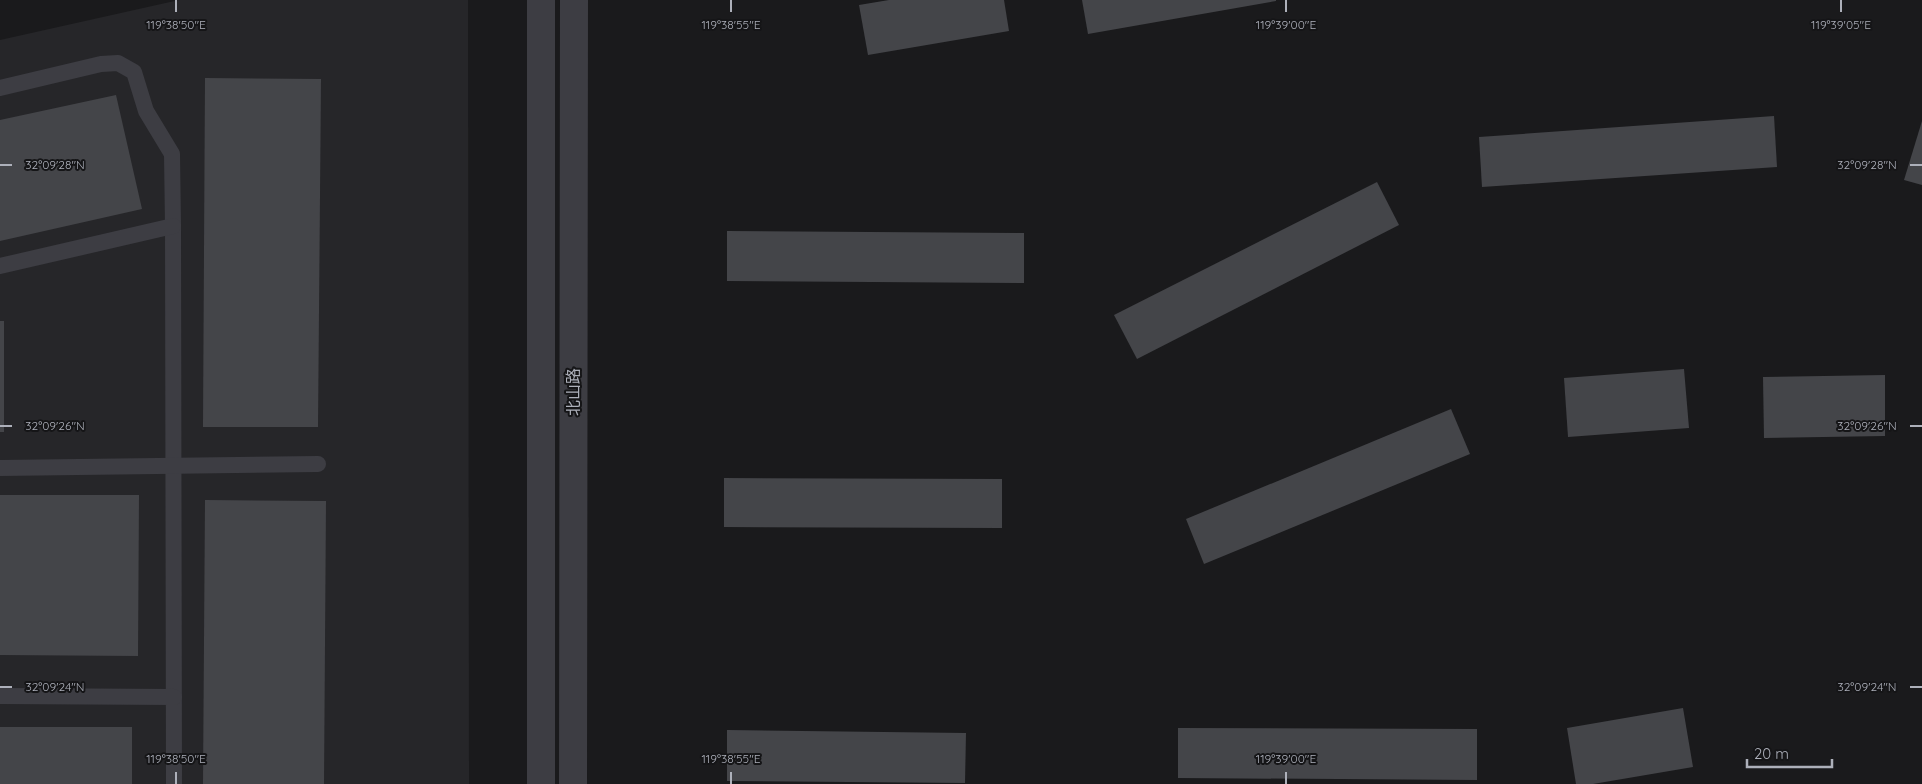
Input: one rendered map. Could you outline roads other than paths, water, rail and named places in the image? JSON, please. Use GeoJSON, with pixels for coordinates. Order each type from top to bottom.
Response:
{"type":"FeatureCollection","features":[{"type":"Feature","properties":{"kind":"street","name":"北山路"},"geometry":{"type":"LineString","coordinates":[[541,0],[541,784]]}},
{"type":"Feature","properties":{"kind":"street","name":"北山路"},"geometry":{"type":"LineString","coordinates":[[572,784],[574,0]]}},
{"type":"Feature","properties":{"kind":"lane"},"geometry":{"type":"LineString","coordinates":[[0,88],[101,64],[118,63],[134,72],[146,111],[172,154],[174,226],[174,784]]}},
{"type":"Feature","properties":{"kind":"lane"},"geometry":{"type":"LineString","coordinates":[[0,266],[174,226]]}},
{"type":"Feature","properties":{"kind":"lane"},"geometry":{"type":"LineString","coordinates":[[0,468],[318,464]]}},
{"type":"Feature","properties":{"kind":"lane"},"geometry":{"type":"LineString","coordinates":[[0,696],[174,696]]}}]}
